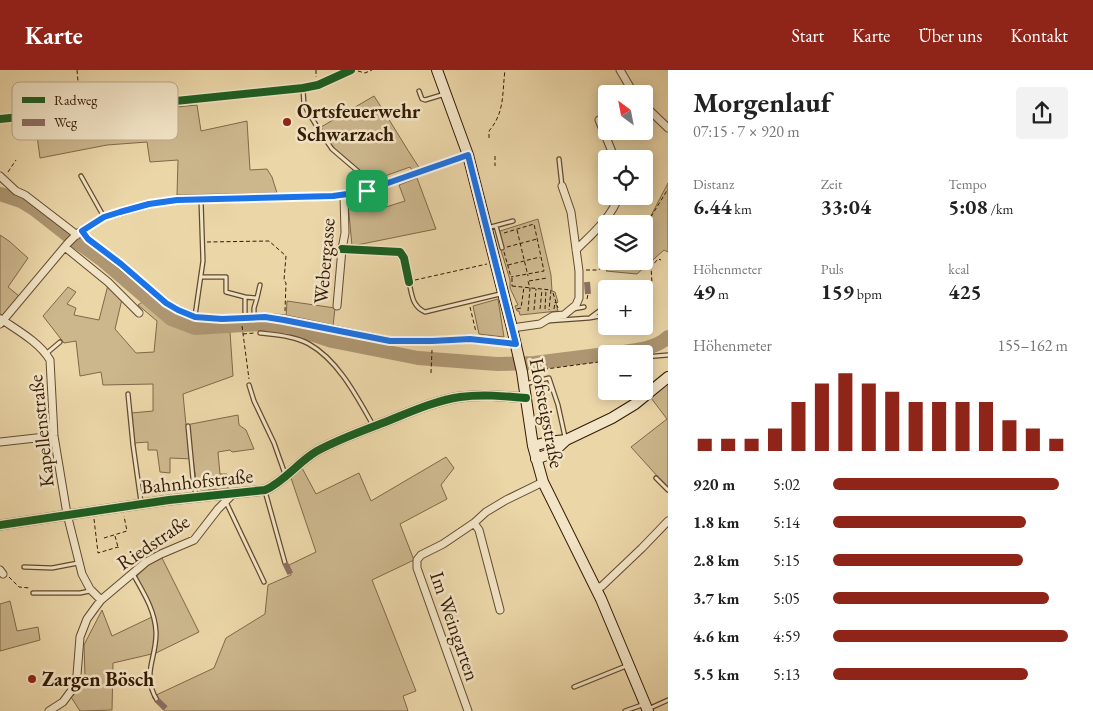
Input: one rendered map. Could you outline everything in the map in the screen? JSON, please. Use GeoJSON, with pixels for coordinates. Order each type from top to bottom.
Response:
{"type":"FeatureCollection","features":[{"type":"Feature","properties":{"kind":"main road","name":"Hofsteigstraße"},"geometry":{"type":"LineString","coordinates":[[436,70],[467,148],[509,289],[512,328],[519,357],[525,371],[524,384],[533,446],[543,482],[596,589],[647,708]]}},
{"type":"Feature","properties":{"kind":"main road"},"geometry":{"type":"LineString","coordinates":[[536,459],[552,452],[566,440],[612,418],[635,404],[668,377]]}},
{"type":"Feature","properties":{"kind":"main road"},"geometry":{"type":"LineString","coordinates":[[533,446],[566,440]]}},
{"type":"Feature","properties":{"kind":"street"},"geometry":{"type":"LineString","coordinates":[[178,101],[302,88],[318,85],[355,70]]}},
{"type":"Feature","properties":{"kind":"street"},"geometry":{"type":"LineString","coordinates":[[620,70],[629,85]]}},
{"type":"Feature","properties":{"kind":"street"},"geometry":{"type":"LineString","coordinates":[[653,114],[668,128]]}},
{"type":"Feature","properties":{"kind":"street"},"geometry":{"type":"LineString","coordinates":[[1,321],[67,245],[78,234],[104,217],[149,204],[177,200],[344,195],[367,191],[467,148]]}},
{"type":"Feature","properties":{"kind":"street"},"geometry":{"type":"LineString","coordinates":[[2,178],[16,190],[121,264],[166,303],[195,317],[222,319],[254,317],[284,320],[390,341],[415,342],[470,339],[516,344]]}},
{"type":"Feature","properties":{"kind":"street"},"geometry":{"type":"LineString","coordinates":[[512,328],[540,324],[553,316],[564,315],[572,309],[579,298],[571,212],[562,186]]}},
{"type":"Feature","properties":{"kind":"street","name":"Webergasse"},"geometry":{"type":"LineString","coordinates":[[337,306],[345,233],[344,195]]}},
{"type":"Feature","properties":{"kind":"street"},"geometry":{"type":"LineString","coordinates":[[576,250],[616,205]]}},
{"type":"Feature","properties":{"kind":"street"},"geometry":{"type":"LineString","coordinates":[[67,245],[139,313]]}},
{"type":"Feature","properties":{"kind":"street","name":"Kapellenstraße"},"geometry":{"type":"LineString","coordinates":[[1,321],[34,343],[46,354],[51,367],[54,436],[67,514],[82,574],[92,591],[101,600]]}},
{"type":"Feature","properties":{"kind":"street","name":"Bahnhofstraße"},"geometry":{"type":"LineString","coordinates":[[0,524],[196,496],[264,490],[274,486],[316,452],[344,438],[446,400],[496,395],[526,398]]}},
{"type":"Feature","properties":{"kind":"street"},"geometry":{"type":"LineString","coordinates":[[0,442],[54,436]]}},
{"type":"Feature","properties":{"kind":"street","name":"Im Weingarten"},"geometry":{"type":"LineString","coordinates":[[468,711],[417,568],[418,560],[421,555],[443,544],[474,523],[486,512],[543,482]]}},
{"type":"Feature","properties":{"kind":"street","name":"Riedstraße"},"geometry":{"type":"LineString","coordinates":[[49,711],[63,702],[74,687],[77,675],[78,645],[82,628],[101,600],[146,562],[194,540],[230,497],[230,493]]}},
{"type":"Feature","properties":{"kind":"street"},"geometry":{"type":"LineString","coordinates":[[596,589],[602,586],[668,521]]}},
{"type":"Feature","properties":{"kind":"street"},"geometry":{"type":"LineString","coordinates":[[474,523],[479,530],[500,610]]}},
{"type":"Feature","properties":{"kind":"lane"},"geometry":{"type":"LineString","coordinates":[[302,88],[304,105],[318,130],[332,149],[360,173],[367,191]]}},
{"type":"Feature","properties":{"kind":"lane"},"geometry":{"type":"LineString","coordinates":[[419,91],[422,99],[426,100],[446,93]]}},
{"type":"Feature","properties":{"kind":"lane"},"geometry":{"type":"LineString","coordinates":[[559,159],[562,186]]}},
{"type":"Feature","properties":{"kind":"lane"},"geometry":{"type":"LineString","coordinates":[[81,176],[104,217]]}},
{"type":"Feature","properties":{"kind":"lane"},"geometry":{"type":"LineString","coordinates":[[195,317],[201,277],[203,242],[201,199]]}},
{"type":"Feature","properties":{"kind":"lane"},"geometry":{"type":"LineString","coordinates":[[502,248],[500,240],[491,227],[513,221]]}},
{"type":"Feature","properties":{"kind":"lane"},"geometry":{"type":"LineString","coordinates":[[201,277],[226,277],[226,292],[257,298]]}},
{"type":"Feature","properties":{"kind":"lane"},"geometry":{"type":"LineString","coordinates":[[408,278],[414,303],[418,309],[425,312],[469,302],[509,289]]}},
{"type":"Feature","properties":{"kind":"lane"},"geometry":{"type":"LineString","coordinates":[[254,317],[254,308],[260,284]]}},
{"type":"Feature","properties":{"kind":"lane"},"geometry":{"type":"LineString","coordinates":[[243,319],[245,296]]}},
{"type":"Feature","properties":{"kind":"lane"},"geometry":{"type":"LineString","coordinates":[[572,309],[584,306]]}},
{"type":"Feature","properties":{"kind":"lane"},"geometry":{"type":"LineString","coordinates":[[589,318],[598,312]]}},
{"type":"Feature","properties":{"kind":"lane"},"geometry":{"type":"LineString","coordinates":[[546,321],[598,316]]}},
{"type":"Feature","properties":{"kind":"lane"},"geometry":{"type":"LineString","coordinates":[[260,333],[293,338],[308,343],[324,354],[357,395],[374,426]]}},
{"type":"Feature","properties":{"kind":"lane"},"geometry":{"type":"LineString","coordinates":[[46,354],[60,342]]}},
{"type":"Feature","properties":{"kind":"lane"},"geometry":{"type":"LineString","coordinates":[[653,356],[668,355]]}},
{"type":"Feature","properties":{"kind":"lane"},"geometry":{"type":"LineString","coordinates":[[524,384],[549,378],[558,405],[566,440]]}},
{"type":"Feature","properties":{"kind":"lane","name":"Bahnhofstraße"},"geometry":{"type":"LineString","coordinates":[[248,385],[286,475]]}},
{"type":"Feature","properties":{"kind":"lane","name":"Bahnhofstraße"},"geometry":{"type":"LineString","coordinates":[[128,394],[142,504]]}},
{"type":"Feature","properties":{"kind":"lane","name":"Bahnhofstraße"},"geometry":{"type":"LineString","coordinates":[[188,426],[196,496]]}},
{"type":"Feature","properties":{"kind":"lane"},"geometry":{"type":"LineString","coordinates":[[656,478],[668,490]]}},
{"type":"Feature","properties":{"kind":"lane"},"geometry":{"type":"LineString","coordinates":[[264,490],[285,563]]}},
{"type":"Feature","properties":{"kind":"lane"},"geometry":{"type":"LineString","coordinates":[[225,502],[264,582]]}},
{"type":"Feature","properties":{"kind":"lane"},"geometry":{"type":"LineString","coordinates":[[24,567],[52,568],[79,563]]}},
{"type":"Feature","properties":{"kind":"lane"},"geometry":{"type":"LineString","coordinates":[[132,574],[144,592],[153,615],[156,632],[150,664],[150,684],[157,700]]}},
{"type":"Feature","properties":{"kind":"lane"},"geometry":{"type":"LineString","coordinates":[[33,593],[80,593],[92,591]]}},
{"type":"Feature","properties":{"kind":"lane"},"geometry":{"type":"LineString","coordinates":[[574,687],[629,665]]}},
{"type":"Feature","properties":{"kind":"lane"},"geometry":{"type":"LineString","coordinates":[[626,711],[647,708],[668,700]]}},
{"type":"Feature","properties":{"kind":"path"},"geometry":{"type":"LineString","coordinates":[[355,70],[365,73],[372,70]]}},
{"type":"Feature","properties":{"kind":"path"},"geometry":{"type":"LineString","coordinates":[[489,138],[489,131],[501,112],[505,70]]}},
{"type":"Feature","properties":{"kind":"path"},"geometry":{"type":"LineString","coordinates":[[495,156],[495,166]]}},
{"type":"Feature","properties":{"kind":"path"},"geometry":{"type":"LineString","coordinates":[[2,178],[16,160]]}},
{"type":"Feature","properties":{"kind":"path"},"geometry":{"type":"LineString","coordinates":[[652,215],[668,189]]}},
{"type":"Feature","properties":{"kind":"path"},"geometry":{"type":"LineString","coordinates":[[500,240],[503,239],[502,233],[534,224],[544,271],[509,280]]}},
{"type":"Feature","properties":{"kind":"path"},"geometry":{"type":"LineString","coordinates":[[517,229],[527,275]]}},
{"type":"Feature","properties":{"kind":"path"},"geometry":{"type":"LineString","coordinates":[[537,239],[502,248],[511,278],[509,289],[524,287],[551,290],[549,310]]}},
{"type":"Feature","properties":{"kind":"path"},"geometry":{"type":"LineString","coordinates":[[203,242],[268,241],[286,256],[284,320]]}},
{"type":"Feature","properties":{"kind":"path"},"geometry":{"type":"LineString","coordinates":[[507,265],[541,257]]}},
{"type":"Feature","properties":{"kind":"path"},"geometry":{"type":"LineString","coordinates":[[652,280],[651,267],[658,259],[661,260]]}},
{"type":"Feature","properties":{"kind":"path"},"geometry":{"type":"LineString","coordinates":[[408,278],[490,263]]}},
{"type":"Feature","properties":{"kind":"path"},"geometry":{"type":"LineString","coordinates":[[593,270],[598,270]]}},
{"type":"Feature","properties":{"kind":"path"},"geometry":{"type":"LineString","coordinates":[[528,311],[530,288],[528,281],[547,278]]}},
{"type":"Feature","properties":{"kind":"path"},"geometry":{"type":"LineString","coordinates":[[521,311],[524,287]]}},
{"type":"Feature","properties":{"kind":"path"},"geometry":{"type":"LineString","coordinates":[[534,310],[536,288]]}},
{"type":"Feature","properties":{"kind":"path"},"geometry":{"type":"LineString","coordinates":[[540,309],[542,289]]}},
{"type":"Feature","properties":{"kind":"path"},"geometry":{"type":"LineString","coordinates":[[545,309],[546,290]]}},
{"type":"Feature","properties":{"kind":"path"},"geometry":{"type":"LineString","coordinates":[[553,293],[558,308]]}},
{"type":"Feature","properties":{"kind":"path"},"geometry":{"type":"LineString","coordinates":[[469,302],[477,336]]}},
{"type":"Feature","properties":{"kind":"path"},"geometry":{"type":"LineString","coordinates":[[554,310],[555,302],[557,303]]}},
{"type":"Feature","properties":{"kind":"path"},"geometry":{"type":"LineString","coordinates":[[517,309],[521,308]]}},
{"type":"Feature","properties":{"kind":"path"},"geometry":{"type":"LineString","coordinates":[[243,319],[248,385]]}},
{"type":"Feature","properties":{"kind":"path"},"geometry":{"type":"LineString","coordinates":[[243,333],[260,333]]}},
{"type":"Feature","properties":{"kind":"path"},"geometry":{"type":"LineString","coordinates":[[431,373],[432,352]]}},
{"type":"Feature","properties":{"kind":"path"},"geometry":{"type":"LineString","coordinates":[[525,371],[598,362]]}},
{"type":"Feature","properties":{"kind":"path"},"geometry":{"type":"LineString","coordinates":[[104,538],[127,531],[123,511]]}},
{"type":"Feature","properties":{"kind":"path"},"geometry":{"type":"LineString","coordinates":[[93,515],[98,553],[118,547]]}},
{"type":"Feature","properties":{"kind":"path"},"geometry":{"type":"LineString","coordinates":[[115,534],[119,550]]}},
{"type":"Feature","properties":{"kind":"path"},"geometry":{"type":"LineString","coordinates":[[103,562],[104,550]]}},
{"type":"Feature","properties":{"kind":"path"},"geometry":{"type":"LineString","coordinates":[[2,572],[19,587],[29,588]]}},
{"type":"Feature","properties":{"kind":"shaded area"},"geometry":{"type":"Polygon","coordinates":[[[374,96],[420,169],[413,172],[410,167],[368,182],[360,171],[328,141],[321,127],[374,96]]]}},
{"type":"Feature","properties":{"kind":"shaded area"},"geometry":{"type":"Polygon","coordinates":[[[197,105],[201,131],[247,121],[250,170],[267,169],[272,177],[277,193],[177,195],[178,160],[150,162],[147,142],[107,145],[40,158],[38,140],[178,140],[178,107],[197,105]]]}},
{"type":"Feature","properties":{"kind":"shaded area"},"geometry":{"type":"Polygon","coordinates":[[[417,178],[436,229],[352,246],[348,203],[350,200],[366,196],[370,212],[405,201],[399,185],[417,178]]]}},
{"type":"Feature","properties":{"kind":"shaded area"},"geometry":{"type":"Polygon","coordinates":[[[668,183],[668,252],[664,250],[653,260],[653,215],[651,215],[668,183]]]}},
{"type":"Feature","properties":{"kind":"shaded area"},"geometry":{"type":"Polygon","coordinates":[[[538,219],[551,275],[552,291],[555,292],[558,302],[556,304],[558,311],[520,315],[515,306],[518,305],[510,288],[510,280],[497,237],[501,236],[500,231],[538,219]]]}},
{"type":"Feature","properties":{"kind":"shaded area"},"geometry":{"type":"Polygon","coordinates":[[[0,235],[28,258],[8,287],[19,296],[3,315],[0,314],[0,235]]]}},
{"type":"Feature","properties":{"kind":"shaded area"},"geometry":{"type":"Polygon","coordinates":[[[607,270],[642,270],[637,274],[607,270]]]}},
{"type":"Feature","properties":{"kind":"shaded area"},"geometry":{"type":"Polygon","coordinates":[[[108,285],[122,299],[115,329],[136,353],[154,352],[157,321],[138,305],[144,301],[169,324],[193,333],[230,332],[233,376],[183,394],[186,425],[238,415],[239,425],[246,430],[254,449],[218,452],[220,474],[227,474],[228,489],[202,490],[197,488],[193,459],[170,458],[170,473],[160,472],[157,450],[148,450],[148,442],[134,443],[131,413],[153,411],[153,384],[103,385],[101,372],[80,376],[76,341],[64,343],[43,316],[68,287],[76,292],[67,304],[76,308],[74,315],[99,320],[108,285]]]}},
{"type":"Feature","properties":{"kind":"shaded area"},"geometry":{"type":"Polygon","coordinates":[[[498,299],[504,337],[479,334],[473,306],[498,299]]]}},
{"type":"Feature","properties":{"kind":"shaded area"},"geometry":{"type":"Polygon","coordinates":[[[287,301],[335,308],[333,326],[286,318],[287,301]]]}},
{"type":"Feature","properties":{"kind":"shaded area"},"geometry":{"type":"Polygon","coordinates":[[[668,377],[668,488],[631,447],[667,419],[653,400],[653,390],[668,377]]]}},
{"type":"Feature","properties":{"kind":"shaded area"},"geometry":{"type":"Polygon","coordinates":[[[446,457],[454,468],[441,485],[447,499],[400,524],[414,560],[372,580],[416,691],[403,696],[408,711],[165,711],[152,697],[214,668],[226,638],[265,614],[268,585],[291,575],[289,565],[316,552],[291,478],[302,468],[316,494],[359,473],[371,501],[446,457]]]}},
{"type":"Feature","properties":{"kind":"shaded area"},"geometry":{"type":"Polygon","coordinates":[[[162,558],[199,632],[156,653],[113,663],[112,710],[80,711],[71,697],[81,688],[85,676],[84,645],[102,610],[112,636],[154,616],[137,576],[150,564],[162,558]]]}},
{"type":"Feature","properties":{"kind":"shaded area"},"geometry":{"type":"Polygon","coordinates":[[[10,601],[17,631],[38,627],[40,640],[0,651],[0,604],[10,601]]]}},
{"type":"Feature","properties":{"kind":"waterway"},"geometry":{"type":"LineString","coordinates":[[0,194],[21,201],[34,209],[101,259],[171,319],[195,328],[260,324],[290,327],[332,341],[418,358],[497,364],[534,363],[598,355]]}},
{"type":"Feature","properties":{"kind":"waterway"},"geometry":{"type":"LineString","coordinates":[[653,346],[668,337]]}},
{"type":"Feature","properties":{"kind":"marked path"},"geometry":{"type":"LineString","coordinates":[[587,282],[588,294]]}},
{"type":"Feature","properties":{"kind":"marked path"},"geometry":{"type":"LineString","coordinates":[[285,563],[293,579]]}},
{"type":"Feature","properties":{"kind":"marked path"},"geometry":{"type":"LineString","coordinates":[[157,700],[168,711]]}},
{"type":"Feature","properties":{"kind":"cycle path"},"geometry":{"type":"LineString","coordinates":[[178,101],[303,88],[318,85],[351,70]]}},
{"type":"Feature","properties":{"kind":"cycle path"},"geometry":{"type":"LineString","coordinates":[[0,119],[12,118]]}},
{"type":"Feature","properties":{"kind":"cycle path"},"geometry":{"type":"LineString","coordinates":[[342,249],[400,252],[404,258],[409,282]]}},
{"type":"Feature","properties":{"kind":"cycle path"},"geometry":{"type":"LineString","coordinates":[[0,525],[169,500],[265,490],[317,451],[348,436],[430,405],[468,396],[526,398]]}},
{"type":"Feature","properties":{"kind":"place","name":"Ortsfeuerwehr Schwarzach"},"geometry":{"type":"Point","coordinates":[287,122]}},
{"type":"Feature","properties":{"kind":"place","name":"Zargen Bösch"},"geometry":{"type":"Point","coordinates":[32,679]}},
{"type":"Feature","properties":{"kind":"route"},"geometry":{"type":"LineString","coordinates":[[468,155],[516,344],[470,339],[390,341],[355,332],[265,317],[222,319],[195,317],[166,303],[121,264],[88,239],[82,231],[104,217],[138,206],[177,200],[333,196],[367,191],[468,155]]}}]}
